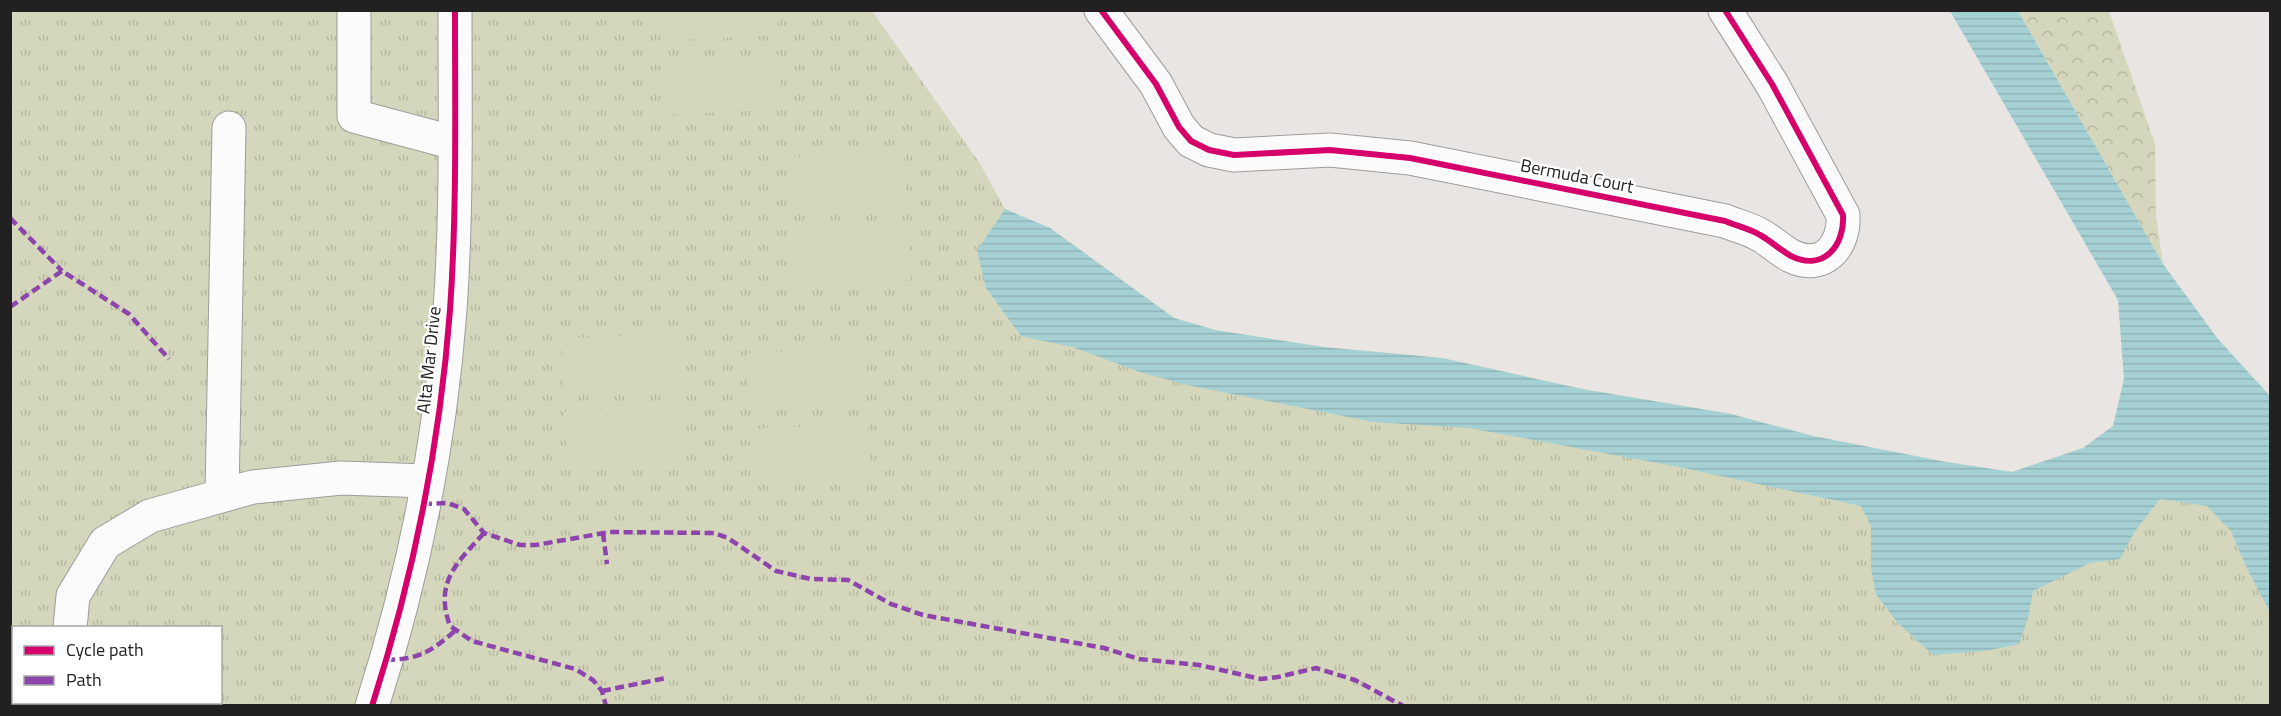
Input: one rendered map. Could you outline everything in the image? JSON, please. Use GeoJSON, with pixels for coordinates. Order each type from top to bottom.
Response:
{"type":"FeatureCollection","features":[{"type":"Feature","properties":{"kind":"street"},"geometry":{"type":"LineString","coordinates":[[354,10],[354,116],[454,142]]}},
{"type":"Feature","properties":{"kind":"street","name":"Alta Mar Drive"},"geometry":{"type":"LineString","coordinates":[[372,705],[394,634],[416,544],[427,481],[450,310],[455,10]]}},
{"type":"Feature","properties":{"kind":"street","name":"Bermuda Court"},"geometry":{"type":"LineString","coordinates":[[1101,10],[1156,84],[1179,128],[1191,141],[1209,150],[1234,155],[1330,150],[1410,158],[1725,221],[1758,234],[1792,256],[1809,260],[1826,256],[1838,246],[1844,231],[1844,215],[1772,84],[1725,10]]}},
{"type":"Feature","properties":{"kind":"street"},"geometry":{"type":"LineString","coordinates":[[222,495],[229,128]]}},
{"type":"Feature","properties":{"kind":"street"},"geometry":{"type":"LineString","coordinates":[[70,626],[73,596],[105,543],[150,516],[253,487],[340,478],[427,481]]}},
{"type":"Feature","properties":{"kind":"green space"},"geometry":{"type":"Polygon","coordinates":[[[10,11],[872,11],[979,162],[1005,209],[1050,228],[1174,318],[1215,330],[1323,347],[1442,358],[1582,389],[1731,414],[1813,436],[1946,462],[2012,472],[2083,448],[2113,426],[2270,557],[2270,705],[11,705],[10,11]]]}},
{"type":"Feature","properties":{"kind":"green space"},"geometry":{"type":"Polygon","coordinates":[[[661,11],[777,11],[778,35],[662,41],[661,11]]]}},
{"type":"Feature","properties":{"kind":"green space"},"geometry":{"type":"Polygon","coordinates":[[[2018,11],[2109,11],[2155,144],[2156,216],[2163,264],[2018,11]]]}},
{"type":"Feature","properties":{"kind":"green space"},"geometry":{"type":"Polygon","coordinates":[[[780,55],[782,109],[666,115],[664,61],[780,55]]]}},
{"type":"Feature","properties":{"kind":"green space"},"geometry":{"type":"Polygon","coordinates":[[[904,151],[906,205],[790,211],[788,157],[904,151]]]}},
{"type":"Feature","properties":{"kind":"green space"},"geometry":{"type":"Polygon","coordinates":[[[908,225],[911,280],[795,285],[793,231],[908,225]]]}},
{"type":"Feature","properties":{"kind":"green space"},"geometry":{"type":"Polygon","coordinates":[[[677,333],[679,387],[563,393],[561,339],[677,333]]]}},
{"type":"Feature","properties":{"kind":"green space"},"geometry":{"type":"Polygon","coordinates":[[[863,347],[865,401],[749,406],[747,353],[863,347]]]}},
{"type":"Feature","properties":{"kind":"green space"},"geometry":{"type":"Polygon","coordinates":[[[679,407],[682,461],[567,466],[564,412],[679,407]]]}},
{"type":"Feature","properties":{"kind":"green space"},"geometry":{"type":"Polygon","coordinates":[[[868,423],[871,477],[755,483],[752,429],[868,423]]]}},
{"type":"Feature","properties":{"kind":"water"},"geometry":{"type":"Polygon","coordinates":[[[1950,11],[2018,11],[2163,264],[2218,339],[2270,396],[2270,612],[2248,571],[2231,531],[2207,506],[2160,499],[2135,531],[2120,559],[2090,563],[2033,591],[2028,618],[2019,644],[1985,651],[1933,655],[1897,622],[1876,594],[1871,569],[1871,526],[1861,506],[1679,467],[1469,428],[1373,422],[1187,385],[1140,372],[1072,347],[1021,336],[986,288],[977,251],[1005,209],[1050,228],[1174,318],[1215,330],[1323,347],[1442,358],[1582,389],[1731,414],[1813,436],[1946,462],[2012,472],[2083,448],[2113,426],[2124,379],[2118,300],[1950,11]]]}},
{"type":"Feature","properties":{"kind":"marked path"},"geometry":{"type":"LineString","coordinates":[[10,218],[62,271]]}},
{"type":"Feature","properties":{"kind":"marked path"},"geometry":{"type":"LineString","coordinates":[[10,307],[62,271],[129,314],[169,359]]}},
{"type":"Feature","properties":{"kind":"marked path"},"geometry":{"type":"LineString","coordinates":[[423,504],[447,503],[464,509],[484,533],[520,545],[536,545],[610,532],[714,533],[728,538],[776,571],[811,579],[848,580],[891,604],[923,615],[1104,648],[1139,659],[1199,665],[1261,679],[1316,668],[1355,680],[1403,706]]}},
{"type":"Feature","properties":{"kind":"marked path"},"geometry":{"type":"LineString","coordinates":[[484,533],[451,574],[445,597],[450,626],[472,641],[575,669],[593,680],[602,691],[606,706]]}},
{"type":"Feature","properties":{"kind":"marked path"},"geometry":{"type":"LineString","coordinates":[[603,533],[607,564]]}},
{"type":"Feature","properties":{"kind":"marked path"},"geometry":{"type":"LineString","coordinates":[[386,660],[408,658],[424,653],[455,631]]}},
{"type":"Feature","properties":{"kind":"marked path"},"geometry":{"type":"LineString","coordinates":[[602,691],[666,678]]}},
{"type":"Feature","properties":{"kind":"cycle path"},"geometry":{"type":"LineString","coordinates":[[372,706],[400,609],[423,510],[445,360],[454,235],[455,10]]}},
{"type":"Feature","properties":{"kind":"cycle path"},"geometry":{"type":"LineString","coordinates":[[1101,10],[1156,84],[1179,127],[1191,141],[1209,150],[1234,155],[1330,150],[1410,158],[1725,221],[1764,237],[1791,256],[1813,261],[1822,258],[1836,245],[1843,226],[1843,215],[1772,84],[1725,10]]}}]}
